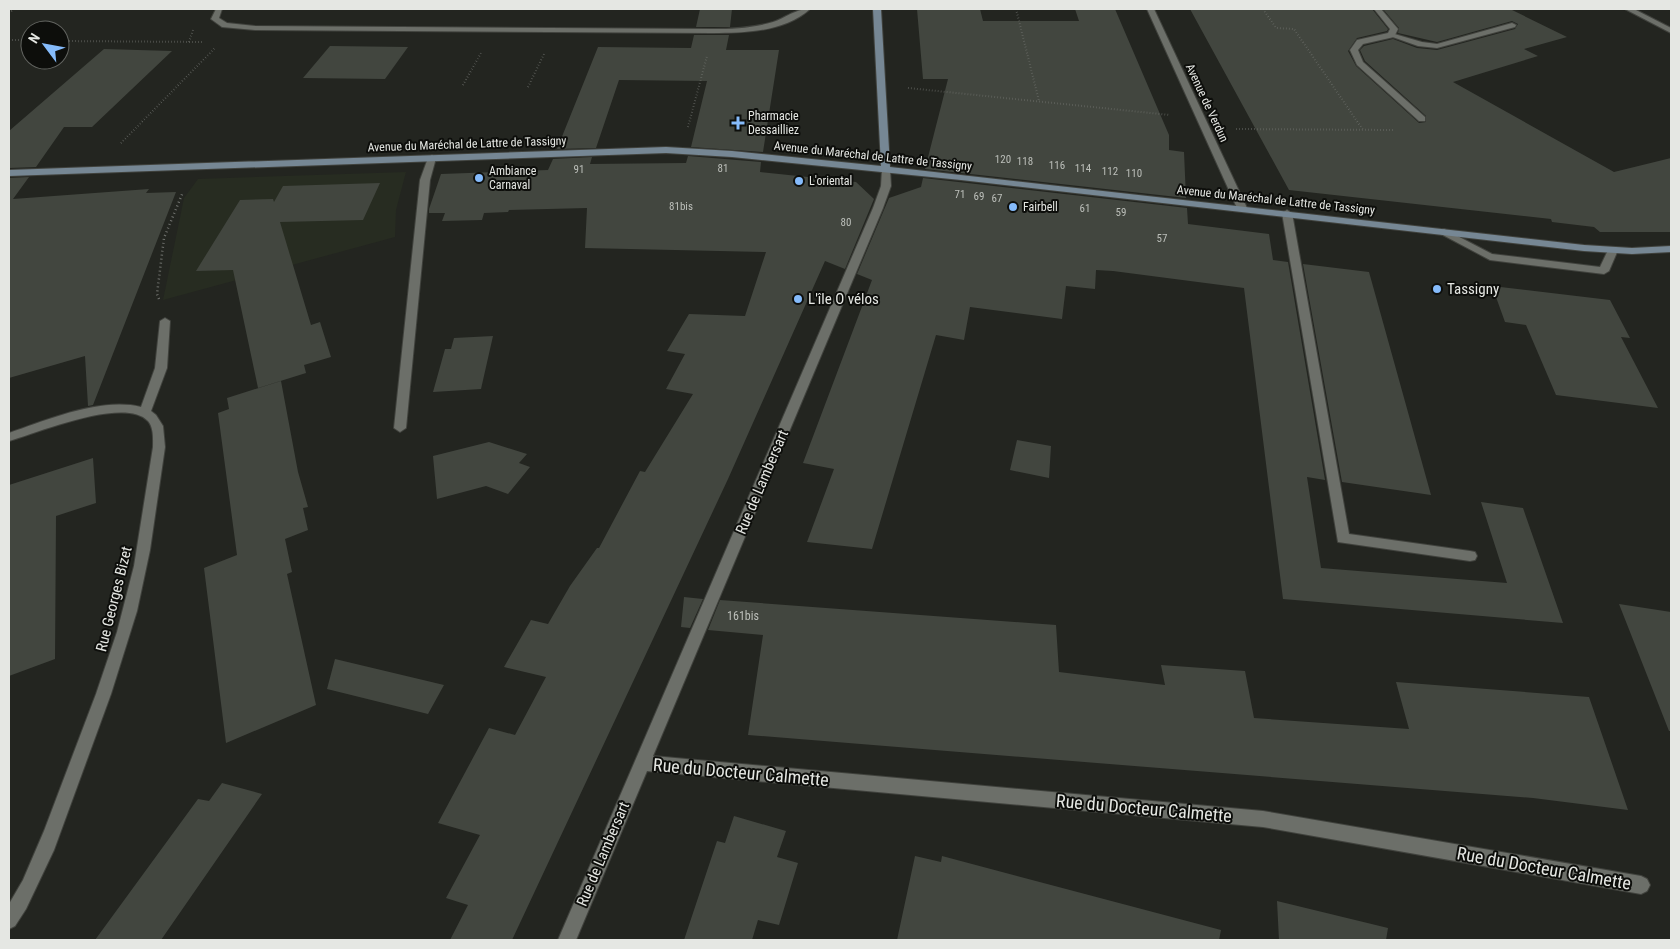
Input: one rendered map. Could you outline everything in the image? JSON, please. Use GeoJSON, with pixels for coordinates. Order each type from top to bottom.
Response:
{"type":"FeatureCollection","features":[{"type":"Feature","properties":{"kind":"main road","name":"Rue de Lambersart"},"geometry":{"type":"LineString","coordinates":[[877,9],[886,170]]}},
{"type":"Feature","properties":{"kind":"main road","name":"Avenue du Maréchal de Lattre de Tassigny"},"geometry":{"type":"LineString","coordinates":[[9,173],[682,151],[886,170],[1613,250],[1671,249]]}},
{"type":"Feature","properties":{"kind":"street"},"geometry":{"type":"LineString","coordinates":[[219,9],[215,19],[226,25],[264,28],[713,31],[741,30],[773,25],[791,18],[806,9]]}},
{"type":"Feature","properties":{"kind":"street","name":"Avenue de Verdun"},"geometry":{"type":"LineString","coordinates":[[1150,9],[1242,208]]}},
{"type":"Feature","properties":{"kind":"street"},"geometry":{"type":"LineString","coordinates":[[1377,9],[1394,29],[1391,35]]}},
{"type":"Feature","properties":{"kind":"street"},"geometry":{"type":"LineString","coordinates":[[1629,9],[1671,31]]}},
{"type":"Feature","properties":{"kind":"street"},"geometry":{"type":"LineString","coordinates":[[1422,119],[1360,63],[1354,50],[1360,42],[1391,35],[1421,44],[1437,46],[1512,25]]}},
{"type":"Feature","properties":{"kind":"street"},"geometry":{"type":"LineString","coordinates":[[400,428],[425,180],[432,158]]}},
{"type":"Feature","properties":{"kind":"street","name":"Rue de Lambersart"},"geometry":{"type":"LineString","coordinates":[[567,940],[878,208],[886,186],[886,170]]}},
{"type":"Feature","properties":{"kind":"street"},"geometry":{"type":"LineString","coordinates":[[1286,213],[1343,538],[1470,556]]}},
{"type":"Feature","properties":{"kind":"street"},"geometry":{"type":"LineString","coordinates":[[1444,232],[1490,257],[1604,272],[1613,250]]}},
{"type":"Feature","properties":{"kind":"street"},"geometry":{"type":"LineString","coordinates":[[9,437],[100,411],[129,408],[145,412],[161,368],[165,321]]}},
{"type":"Feature","properties":{"kind":"street","name":"Rue Georges Bizet"},"geometry":{"type":"LineString","coordinates":[[9,920],[46,850],[113,669],[130,610],[147,530],[159,439],[156,423],[145,412]]}},
{"type":"Feature","properties":{"kind":"street","name":"Rue du Docteur Calmette"},"geometry":{"type":"LineString","coordinates":[[642,763],[1263,819],[1642,885]]}},
{"type":"Feature","properties":{"kind":"path"},"geometry":{"type":"LineString","coordinates":[[9,12],[14,9]]}},
{"type":"Feature","properties":{"kind":"path"},"geometry":{"type":"LineString","coordinates":[[1016,9],[1039,101]]}},
{"type":"Feature","properties":{"kind":"path"},"geometry":{"type":"LineString","coordinates":[[1264,9],[1276,28],[1294,29],[1364,130]]}},
{"type":"Feature","properties":{"kind":"path"},"geometry":{"type":"LineString","coordinates":[[95,170],[236,26]]}},
{"type":"Feature","properties":{"kind":"path"},"geometry":{"type":"LineString","coordinates":[[682,151],[713,31]]}},
{"type":"Feature","properties":{"kind":"path"},"geometry":{"type":"LineString","coordinates":[[882,85],[1200,118]]}},
{"type":"Feature","properties":{"kind":"path"},"geometry":{"type":"LineString","coordinates":[[1205,128],[1412,129],[1422,119]]}},
{"type":"Feature","properties":{"kind":"path"},"geometry":{"type":"LineString","coordinates":[[165,321],[157,294],[164,238],[179,199],[199,166]]}},
{"type":"Feature","properties":{"kind":"shaded area"},"geometry":{"type":"Polygon","coordinates":[[[406,172],[396,210],[395,237],[163,300],[184,198],[198,179],[406,172]]]}},
{"type":"Feature","properties":{"kind":"building"},"geometry":{"type":"Polygon","coordinates":[[[700,9],[732,9],[730,27],[696,27],[700,9]]]}},
{"type":"Feature","properties":{"kind":"building"},"geometry":{"type":"Polygon","coordinates":[[[917,9],[980,9],[983,21],[1079,21],[1075,9],[1115,9],[1169,135],[1169,150],[1184,152],[1186,198],[925,169],[948,79],[923,79],[917,9]]]}},
{"type":"Feature","properties":{"kind":"building"},"geometry":{"type":"Polygon","coordinates":[[[1190,9],[1372,9],[1388,29],[1387,31],[1357,38],[1348,51],[1356,66],[1419,123],[1426,122],[1426,116],[1365,61],[1360,50],[1364,46],[1393,39],[1417,48],[1437,50],[1515,29],[1518,24],[1512,21],[1437,42],[1398,33],[1399,28],[1383,9],[1510,9],[1567,37],[1524,49],[1538,56],[1453,82],[1614,172],[1671,158],[1671,232],[1600,232],[1594,227],[1552,222],[1551,219],[1289,190],[1190,9]]]}},
{"type":"Feature","properties":{"kind":"building"},"geometry":{"type":"Polygon","coordinates":[[[694,35],[729,35],[726,50],[779,50],[763,152],[691,147],[707,81],[619,80],[596,148],[557,149],[598,47],[691,48],[694,35]]]}},
{"type":"Feature","properties":{"kind":"building"},"geometry":{"type":"Polygon","coordinates":[[[330,46],[408,47],[385,79],[303,78],[330,46]]]}},
{"type":"Feature","properties":{"kind":"building"},"geometry":{"type":"Polygon","coordinates":[[[104,49],[172,51],[92,127],[64,127],[36,167],[9,168],[9,131],[104,49]]]}},
{"type":"Feature","properties":{"kind":"building"},"geometry":{"type":"Polygon","coordinates":[[[688,156],[761,162],[760,172],[856,182],[874,199],[845,269],[825,261],[728,479],[512,940],[450,940],[468,905],[446,898],[480,835],[438,823],[489,728],[515,735],[546,677],[504,667],[531,620],[548,624],[570,586],[597,548],[599,548],[640,471],[645,472],[693,394],[666,389],[685,354],[667,351],[689,314],[745,316],[766,252],[585,248],[587,208],[509,210],[508,212],[484,213],[482,220],[442,221],[445,213],[429,213],[429,209],[441,174],[548,170],[553,159],[592,157],[590,164],[686,163],[688,156]]]}},
{"type":"Feature","properties":{"kind":"building"},"geometry":{"type":"Polygon","coordinates":[[[29,177],[13,199],[149,189],[146,193],[176,192],[93,405],[88,406],[85,356],[9,378],[9,178],[29,177]]]}},
{"type":"Feature","properties":{"kind":"building"},"geometry":{"type":"Polygon","coordinates":[[[923,178],[1187,208],[1188,224],[1269,234],[1273,260],[1288,262],[1325,480],[1307,477],[1321,568],[1507,583],[1481,502],[1523,508],[1563,623],[1283,599],[1244,288],[1113,271],[1096,270],[1095,289],[1066,286],[1062,319],[970,307],[964,340],[936,335],[872,549],[807,542],[834,469],[803,463],[872,280],[857,274],[889,198],[921,187],[923,178]]]}},
{"type":"Feature","properties":{"kind":"building"},"geometry":{"type":"Polygon","coordinates":[[[380,183],[363,220],[280,222],[311,325],[320,322],[331,357],[304,365],[306,373],[258,388],[233,270],[196,271],[240,200],[273,199],[274,202],[283,186],[380,183]]]}},
{"type":"Feature","properties":{"kind":"building"},"geometry":{"type":"Polygon","coordinates":[[[1303,264],[1369,272],[1431,495],[1342,482],[1303,264]]]}},
{"type":"Feature","properties":{"kind":"building"},"geometry":{"type":"Polygon","coordinates":[[[1492,286],[1610,300],[1630,338],[1621,337],[1658,408],[1556,395],[1526,325],[1505,322],[1492,286]]]}},
{"type":"Feature","properties":{"kind":"building"},"geometry":{"type":"Polygon","coordinates":[[[493,336],[481,389],[433,392],[445,349],[451,349],[454,338],[493,336]]]}},
{"type":"Feature","properties":{"kind":"building"},"geometry":{"type":"Polygon","coordinates":[[[281,381],[298,472],[308,507],[303,508],[308,530],[285,539],[292,572],[287,574],[316,705],[226,743],[204,568],[237,555],[218,413],[229,409],[227,398],[281,381]]]}},
{"type":"Feature","properties":{"kind":"building"},"geometry":{"type":"Polygon","coordinates":[[[1017,440],[1051,446],[1049,478],[1010,470],[1017,440]]]}},
{"type":"Feature","properties":{"kind":"building"},"geometry":{"type":"Polygon","coordinates":[[[489,442],[527,454],[519,463],[530,467],[508,494],[486,486],[437,499],[433,456],[489,442]]]}},
{"type":"Feature","properties":{"kind":"building"},"geometry":{"type":"Polygon","coordinates":[[[93,458],[96,503],[56,516],[55,659],[9,676],[9,485],[93,458]]]}},
{"type":"Feature","properties":{"kind":"building"},"geometry":{"type":"Polygon","coordinates":[[[684,597],[703,599],[690,628],[681,627],[684,597]]]}},
{"type":"Feature","properties":{"kind":"building"},"geometry":{"type":"Polygon","coordinates":[[[720,600],[1056,625],[1059,672],[1165,685],[1161,665],[1245,671],[1254,718],[1409,729],[1396,682],[1589,697],[1628,810],[1533,798],[748,735],[763,635],[708,630],[720,600]]]}},
{"type":"Feature","properties":{"kind":"building"},"geometry":{"type":"Polygon","coordinates":[[[1619,604],[1671,612],[1671,731],[1669,731],[1619,604]]]}},
{"type":"Feature","properties":{"kind":"building"},"geometry":{"type":"Polygon","coordinates":[[[335,659],[444,685],[428,714],[327,689],[335,659]]]}},
{"type":"Feature","properties":{"kind":"building"},"geometry":{"type":"Polygon","coordinates":[[[222,783],[262,794],[161,940],[95,940],[198,799],[209,801],[222,783]]]}},
{"type":"Feature","properties":{"kind":"building"},"geometry":{"type":"Polygon","coordinates":[[[734,816],[786,831],[777,857],[798,863],[779,925],[758,920],[752,940],[684,940],[717,841],[725,843],[734,816]]]}},
{"type":"Feature","properties":{"kind":"building"},"geometry":{"type":"Polygon","coordinates":[[[915,856],[941,862],[942,856],[1221,930],[1219,940],[897,940],[915,856]]]}},
{"type":"Feature","properties":{"kind":"building"},"geometry":{"type":"Polygon","coordinates":[[[1277,901],[1388,928],[1386,940],[1279,940],[1277,901]]]}},
{"type":"Feature","properties":{"kind":"place","name":"Pharmacie Dessailliez"},"geometry":{"type":"Point","coordinates":[738,123]}},
{"type":"Feature","properties":{"kind":"place","name":"Ambiance Carnaval"},"geometry":{"type":"Point","coordinates":[479,178]}},
{"type":"Feature","properties":{"kind":"place","name":"L'oriental"},"geometry":{"type":"Point","coordinates":[799,181]}},
{"type":"Feature","properties":{"kind":"place","name":"Fairbell"},"geometry":{"type":"Point","coordinates":[1013,207]}},
{"type":"Feature","properties":{"kind":"place","name":"Tassigny"},"geometry":{"type":"Point","coordinates":[1437,289]}},
{"type":"Feature","properties":{"kind":"place","name":"L'île O vélos"},"geometry":{"type":"Point","coordinates":[798,299]}}]}
